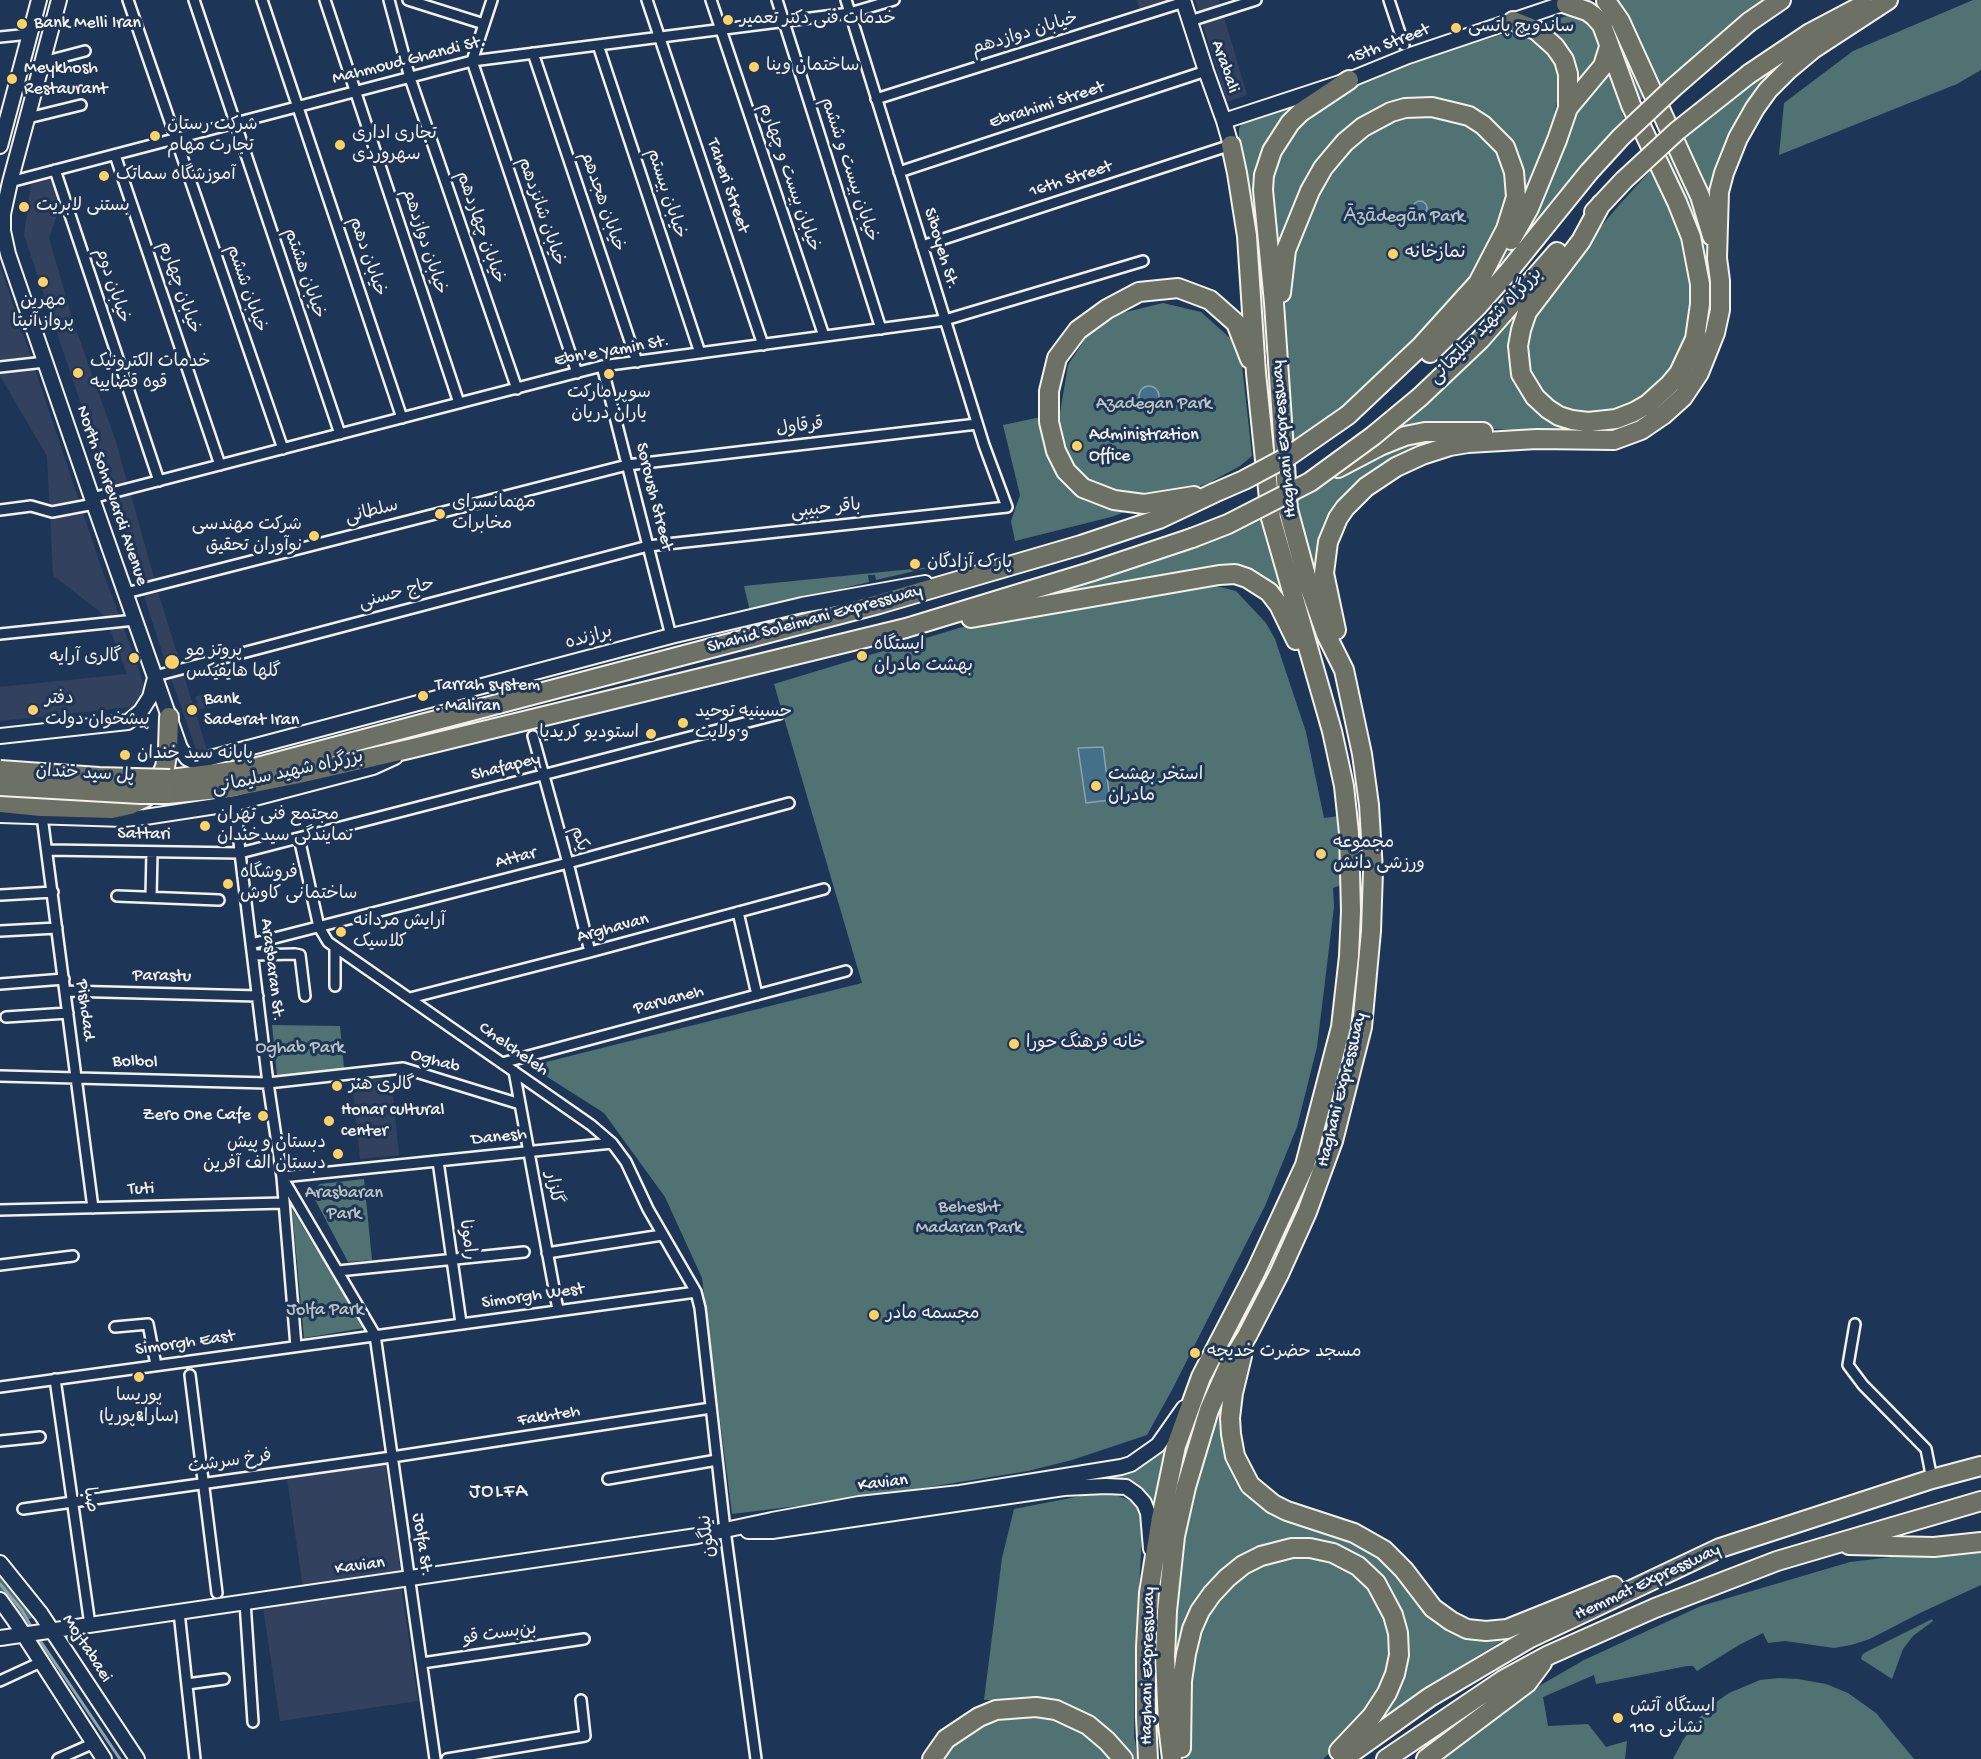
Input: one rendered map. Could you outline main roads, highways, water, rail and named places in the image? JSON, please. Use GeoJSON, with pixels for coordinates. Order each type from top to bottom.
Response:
{"type":"FeatureCollection","features":[{"type":"Feature","properties":{"kind":"highway","name":"بزرگراه شهید سلیمانی"},"geometry":{"type":"LineString","coordinates":[[1214,493],[1289,456],[1400,378],[1429,353],[1509,271],[1589,172],[1621,137],[1672,87],[1749,22],[1782,0]]}},
{"type":"Feature","properties":{"kind":"highway","name":"بزرگراه شهید سلیمانی"},"geometry":{"type":"LineString","coordinates":[[1192,538],[1228,524],[1310,482],[1373,436],[1480,340],[1601,204],[1677,131],[1749,74],[1810,33],[1872,0]]}},
{"type":"Feature","properties":{"kind":"highway"},"geometry":{"type":"LineString","coordinates":[[1344,670],[1324,573],[1328,542],[1345,508],[1366,487],[1396,467],[1422,455],[1468,443],[1538,439],[1614,440],[1641,430],[1683,397],[1699,373],[1715,333],[1720,310],[1718,209],[1720,184],[1731,152],[1751,114],[1779,78],[1801,58],[1888,0]]}},
{"type":"Feature","properties":{"kind":"highway"},"geometry":{"type":"LineString","coordinates":[[1606,1],[1620,21],[1700,196],[1718,258]]}},
{"type":"Feature","properties":{"kind":"highway"},"geometry":{"type":"LineString","coordinates":[[1602,25],[1606,1]]}},
{"type":"Feature","properties":{"kind":"highway"},"geometry":{"type":"LineString","coordinates":[[1570,2],[1594,16],[1602,25],[1631,105],[1691,237],[1698,266],[1700,304],[1698,325],[1691,348],[1679,373],[1669,385],[1654,399],[1634,412],[1616,419],[1588,422],[1559,416],[1536,397],[1521,374],[1518,346],[1527,312],[1581,241],[1601,204]]}},
{"type":"Feature","properties":{"kind":"highway"},"geometry":{"type":"LineString","coordinates":[[1348,415],[1420,346],[1505,250],[1542,180],[1568,108],[1568,74],[1564,60],[1556,47],[1536,30],[1513,21]]}},
{"type":"Feature","properties":{"kind":"highway"},"geometry":{"type":"LineString","coordinates":[[1568,108],[1603,66],[1609,47]]}},
{"type":"Feature","properties":{"kind":"highway","name":"Haghani Expressway"},"geometry":{"type":"LineString","coordinates":[[1172,1759],[1165,1657],[1169,1583],[1175,1536],[1186,1487],[1209,1410],[1229,1365],[1247,1336],[1296,1240],[1311,1202],[1333,1141],[1362,1027],[1371,931],[1372,872],[1369,806],[1362,754],[1344,670],[1326,634],[1308,583],[1288,509],[1277,342],[1263,190],[1266,166],[1279,138],[1290,123],[1301,112],[1349,80]]}},
{"type":"Feature","properties":{"kind":"highway"},"geometry":{"type":"LineString","coordinates":[[1277,342],[1286,250],[1310,191],[1323,168],[1345,142],[1363,127],[1391,112],[1416,107],[1450,110],[1484,124],[1505,147],[1514,172],[1516,196],[1506,229],[1478,282]]}},
{"type":"Feature","properties":{"kind":"highway","name":"Haghani Expressway"},"geometry":{"type":"LineString","coordinates":[[1148,1759],[1146,1647],[1152,1566],[1176,1446],[1201,1377],[1256,1271],[1305,1165],[1341,1027],[1350,934],[1349,833],[1340,761],[1270,518],[1246,236],[1231,145]]}},
{"type":"Feature","properties":{"kind":"highway"},"geometry":{"type":"LineString","coordinates":[[1214,493],[1144,504],[1114,500],[1083,488],[1066,471],[1056,451],[1050,422],[1049,391],[1057,358],[1078,330],[1107,309],[1139,291],[1178,288],[1210,300],[1236,323],[1256,373]]}},
{"type":"Feature","properties":{"kind":"highway"},"geometry":{"type":"LineString","coordinates":[[1310,482],[1393,440],[1425,432],[1488,433],[1538,439]]}},
{"type":"Feature","properties":{"kind":"highway"},"geometry":{"type":"LineString","coordinates":[[1004,569],[1159,519],[1214,493]]}},
{"type":"Feature","properties":{"kind":"highway","name":"Shahid Soleimani Expressway"},"geometry":{"type":"LineString","coordinates":[[410,749],[906,628],[1090,572],[1192,538]]}},
{"type":"Feature","properties":{"kind":"highway","name":"بزرگراه شهید سلیمانی"},"geometry":{"type":"LineString","coordinates":[[168,786],[250,769],[1004,569]]}},
{"type":"Feature","properties":{"kind":"highway"},"geometry":{"type":"LineString","coordinates":[[906,628],[1235,574],[1258,584],[1269,592],[1279,605],[1320,694]]}},
{"type":"Feature","properties":{"kind":"highway"},"geometry":{"type":"LineString","coordinates":[[0,803],[41,807],[112,808],[130,805],[146,797],[157,784],[165,767],[169,717]]}},
{"type":"Feature","properties":{"kind":"highway","name":"بزرگراه شهید سلیمانی"},"geometry":{"type":"LineString","coordinates":[[168,786],[229,788],[410,749]]}},
{"type":"Feature","properties":{"kind":"highway","name":"پل سید خندان"},"geometry":{"type":"LineString","coordinates":[[0,770],[121,778],[168,786]]}},
{"type":"Feature","properties":{"kind":"highway"},"geometry":{"type":"LineString","coordinates":[[0,786],[140,794],[168,786]]}},
{"type":"Feature","properties":{"kind":"highway"},"geometry":{"type":"LineString","coordinates":[[1247,1336],[1233,1393],[1230,1434],[1235,1456],[1250,1485],[1287,1511],[1369,1540],[1394,1558],[1433,1608],[1467,1629],[1486,1631],[1507,1629],[1720,1548]]}},
{"type":"Feature","properties":{"kind":"highway","name":"Hemmat Expressway"},"geometry":{"type":"LineString","coordinates":[[1343,1759],[1430,1697],[1530,1638],[1720,1548],[1932,1479],[1981,1466]]}},
{"type":"Feature","properties":{"kind":"highway","name":"Hemmat Expressway"},"geometry":{"type":"LineString","coordinates":[[1386,1759],[1503,1680],[1549,1656],[1655,1608],[1778,1561],[1981,1501]]}},
{"type":"Feature","properties":{"kind":"highway"},"geometry":{"type":"LineString","coordinates":[[1832,1545],[1934,1547],[1981,1542]]}},
{"type":"Feature","properties":{"kind":"highway"},"geometry":{"type":"LineString","coordinates":[[1181,1759],[1182,1681],[1189,1640],[1200,1611],[1212,1594],[1243,1565],[1261,1556],[1292,1548],[1310,1548],[1333,1553],[1358,1566],[1376,1583],[1393,1615],[1398,1633],[1399,1655],[1395,1674],[1387,1693],[1372,1716],[1343,1746],[1334,1759]]}},
{"type":"Feature","properties":{"kind":"highway"},"geometry":{"type":"LineString","coordinates":[[1426,1759],[1527,1683],[1549,1656]]}},
{"type":"Feature","properties":{"kind":"highway"},"geometry":{"type":"LineString","coordinates":[[932,1759],[946,1739],[963,1726],[996,1710],[1016,1707],[1046,1708],[1069,1715],[1095,1730],[1123,1759]]}},
{"type":"Feature","properties":{"kind":"main road"},"geometry":{"type":"LineString","coordinates":[[0,146],[39,0]]}},
{"type":"Feature","properties":{"kind":"main road","name":"North Sohrevardi Avenue"},"geometry":{"type":"LineString","coordinates":[[59,0],[10,182],[2,225],[4,248],[180,748],[187,758]]}},
{"type":"Feature","properties":{"kind":"main road","name":"Arabali"},"geometry":{"type":"LineString","coordinates":[[1183,1],[1231,145]]}},
{"type":"Feature","properties":{"kind":"main road","name":"15th Street"},"geometry":{"type":"LineString","coordinates":[[1224,121],[1349,80],[1408,56],[1570,2]]}},
{"type":"Feature","properties":{"kind":"main road","name":"برازنده"},"geometry":{"type":"LineString","coordinates":[[187,758],[199,761],[671,636],[801,605],[1004,569]]}},
{"type":"Feature","properties":{"kind":"main road"},"geometry":{"type":"LineString","coordinates":[[4,736],[128,722],[141,711],[150,698],[155,676]]}},
{"type":"Feature","properties":{"kind":"main road"},"geometry":{"type":"LineString","coordinates":[[0,815],[124,819],[236,803],[373,767],[410,749]]}},
{"type":"Feature","properties":{"kind":"main road"},"geometry":{"type":"LineString","coordinates":[[1046,1485],[1121,1467],[1143,1457],[1158,1445],[1169,1431],[1201,1377]]}},
{"type":"Feature","properties":{"kind":"main road"},"geometry":{"type":"LineString","coordinates":[[1046,1485],[1126,1487],[1136,1494],[1144,1503],[1148,1513],[1152,1566]]}},
{"type":"Feature","properties":{"kind":"main road","name":"Kavian"},"geometry":{"type":"LineString","coordinates":[[0,1638],[697,1536],[725,1530],[772,1531],[1046,1485]]}},
{"type":"Feature","properties":{"kind":"main road","name":"Mojtabaei"},"geometry":{"type":"LineString","coordinates":[[0,1563],[52,1630],[137,1759]]}},
{"type":"Feature","properties":{"kind":"main road"},"geometry":{"type":"LineString","coordinates":[[0,1600],[104,1759]]}},
{"type":"Feature","properties":{"kind":"waterway"},"geometry":{"type":"LineString","coordinates":[[0,1584],[21,1609],[32,1628]]}},
{"type":"Feature","properties":{"kind":"waterway"},"geometry":{"type":"LineString","coordinates":[[37,1636],[120,1759]]}},
{"type":"Feature","properties":{"kind":"place","name":"خدمات فنی دکتر تعمیر"},"geometry":{"type":"Point","coordinates":[728,20]}},
{"type":"Feature","properties":{"kind":"place","name":"Bank Melli Iran"},"geometry":{"type":"Point","coordinates":[22,24]}},
{"type":"Feature","properties":{"kind":"place","name":"ساندویچ پاتسی"},"geometry":{"type":"Point","coordinates":[1456,28]}},
{"type":"Feature","properties":{"kind":"place","name":"ساختمان وینا"},"geometry":{"type":"Point","coordinates":[754,67]}},
{"type":"Feature","properties":{"kind":"place","name":"Meykhosh Restaurant"},"geometry":{"type":"Point","coordinates":[12,79]}},
{"type":"Feature","properties":{"kind":"place","name":"شرکت رستان تجارت مهام"},"geometry":{"type":"Point","coordinates":[155,136]}},
{"type":"Feature","properties":{"kind":"place","name":"تجاری اداری سهروردی"},"geometry":{"type":"Point","coordinates":[340,145]}},
{"type":"Feature","properties":{"kind":"place","name":"آموزشگاه سماتک"},"geometry":{"type":"Point","coordinates":[104,176]}},
{"type":"Feature","properties":{"kind":"place","name":"بستنی لابریت"},"geometry":{"type":"Point","coordinates":[24,207]}},
{"type":"Feature","properties":{"kind":"place","name":"نمازخانه"},"geometry":{"type":"Point","coordinates":[1393,254]}},
{"type":"Feature","properties":{"kind":"place","name":"مهرین پرواز آنیتا"},"geometry":{"type":"Point","coordinates":[43,282]}},
{"type":"Feature","properties":{"kind":"place","name":"خدمات الکترونیک قوه قضاییه"},"geometry":{"type":"Point","coordinates":[78,373]}},
{"type":"Feature","properties":{"kind":"place","name":"سوپر مارکت یاران دریان"},"geometry":{"type":"Point","coordinates":[609,374]}},
{"type":"Feature","properties":{"kind":"place","name":"Administration Office"},"geometry":{"type":"Point","coordinates":[1077,446]}},
{"type":"Feature","properties":{"kind":"place","name":"مهمانسرای مخابرات"},"geometry":{"type":"Point","coordinates":[440,514]}},
{"type":"Feature","properties":{"kind":"place","name":"شرکت مهندسی نوآوران تحقیق"},"geometry":{"type":"Point","coordinates":[314,536]}},
{"type":"Feature","properties":{"kind":"place","name":"پارک آزادگان"},"geometry":{"type":"Point","coordinates":[915,564]}},
{"type":"Feature","properties":{"kind":"place","name":"ایستگاه بهشت مادران"},"geometry":{"type":"Point","coordinates":[862,656]}},
{"type":"Feature","properties":{"kind":"place","name":"گالری آرایه"},"geometry":{"type":"Point","coordinates":[134,658]}},
{"type":"Feature","properties":{"kind":"place","name":"پروتز مو گلها هایفیکس"},"geometry":{"type":"Point","coordinates":[172,662]}},
{"type":"Feature","properties":{"kind":"place","name":"Tarrah system . Maliran"},"geometry":{"type":"Point","coordinates":[423,696]}},
{"type":"Feature","properties":{"kind":"place","name":"دفتر پیشخوان دولت"},"geometry":{"type":"Point","coordinates":[33,710]}},
{"type":"Feature","properties":{"kind":"place","name":"Bank Saderat Iran"},"geometry":{"type":"Point","coordinates":[192,710]}},
{"type":"Feature","properties":{"kind":"place","name":"حسینیه توحید و ولایت"},"geometry":{"type":"Point","coordinates":[683,723]}},
{"type":"Feature","properties":{"kind":"place","name":"استودیو کریدیا"},"geometry":{"type":"Point","coordinates":[651,734]}},
{"type":"Feature","properties":{"kind":"place","name":"پایانه سید خندان"},"geometry":{"type":"Point","coordinates":[125,755]}},
{"type":"Feature","properties":{"kind":"place","name":"استخر بهشت مادران"},"geometry":{"type":"Point","coordinates":[1096,786]}},
{"type":"Feature","properties":{"kind":"place","name":"مجتمع فنی تهران نمایندگی سیدخندان"},"geometry":{"type":"Point","coordinates":[205,826]}},
{"type":"Feature","properties":{"kind":"place","name":"مجموعه ورزشی دانش"},"geometry":{"type":"Point","coordinates":[1321,854]}},
{"type":"Feature","properties":{"kind":"place","name":"فروشگاه ساختمانی کاوش"},"geometry":{"type":"Point","coordinates":[228,884]}},
{"type":"Feature","properties":{"kind":"place","name":"آرایش مردانه کلاسیک"},"geometry":{"type":"Point","coordinates":[341,932]}},
{"type":"Feature","properties":{"kind":"place","name":"خانه فرهنگ حورا"},"geometry":{"type":"Point","coordinates":[1014,1044]}},
{"type":"Feature","properties":{"kind":"place","name":"گالری هنر"},"geometry":{"type":"Point","coordinates":[337,1086]}},
{"type":"Feature","properties":{"kind":"place","name":"Zero One Cafe"},"geometry":{"type":"Point","coordinates":[263,1116]}},
{"type":"Feature","properties":{"kind":"place","name":"Honar cultural center"},"geometry":{"type":"Point","coordinates":[329,1121]}},
{"type":"Feature","properties":{"kind":"place","name":"دبستان و پیش دبستان الف آفرین"},"geometry":{"type":"Point","coordinates":[338,1154]}},
{"type":"Feature","properties":{"kind":"place","name":"مجسمه مادر"},"geometry":{"type":"Point","coordinates":[874,1315]}},
{"type":"Feature","properties":{"kind":"place","name":"مسجد حضرت خدیجه"},"geometry":{"type":"Point","coordinates":[1195,1353]}},
{"type":"Feature","properties":{"kind":"place","name":"پوریسا (سارا&پوریا)"},"geometry":{"type":"Point","coordinates":[139,1377]}},
{"type":"Feature","properties":{"kind":"place","name":"ایستگاه آتش نشانی 110"},"geometry":{"type":"Point","coordinates":[1618,1718]}},
{"type":"Feature","properties":{"kind":"district","name":"JOLFA"},"geometry":{"type":"Point","coordinates":[499,1493]}},
{"type":"Feature","properties":{"kind":"park label","name":"Āzādegān Park"},"geometry":{"type":"Point","coordinates":[1404,218]}},
{"type":"Feature","properties":{"kind":"park label","name":"Azadegan Park"},"geometry":{"type":"Point","coordinates":[1154,405]}},
{"type":"Feature","properties":{"kind":"park label","name":"Oghab Park"},"geometry":{"type":"Point","coordinates":[300,1049]}},
{"type":"Feature","properties":{"kind":"park label","name":"Arasbaran Park"},"geometry":{"type":"Point","coordinates":[344,1204]}},
{"type":"Feature","properties":{"kind":"park label","name":"Behesht Madaran Park"},"geometry":{"type":"Point","coordinates":[969,1218]}},
{"type":"Feature","properties":{"kind":"park label","name":"Jolfa Park"},"geometry":{"type":"Point","coordinates":[325,1311]}}]}
